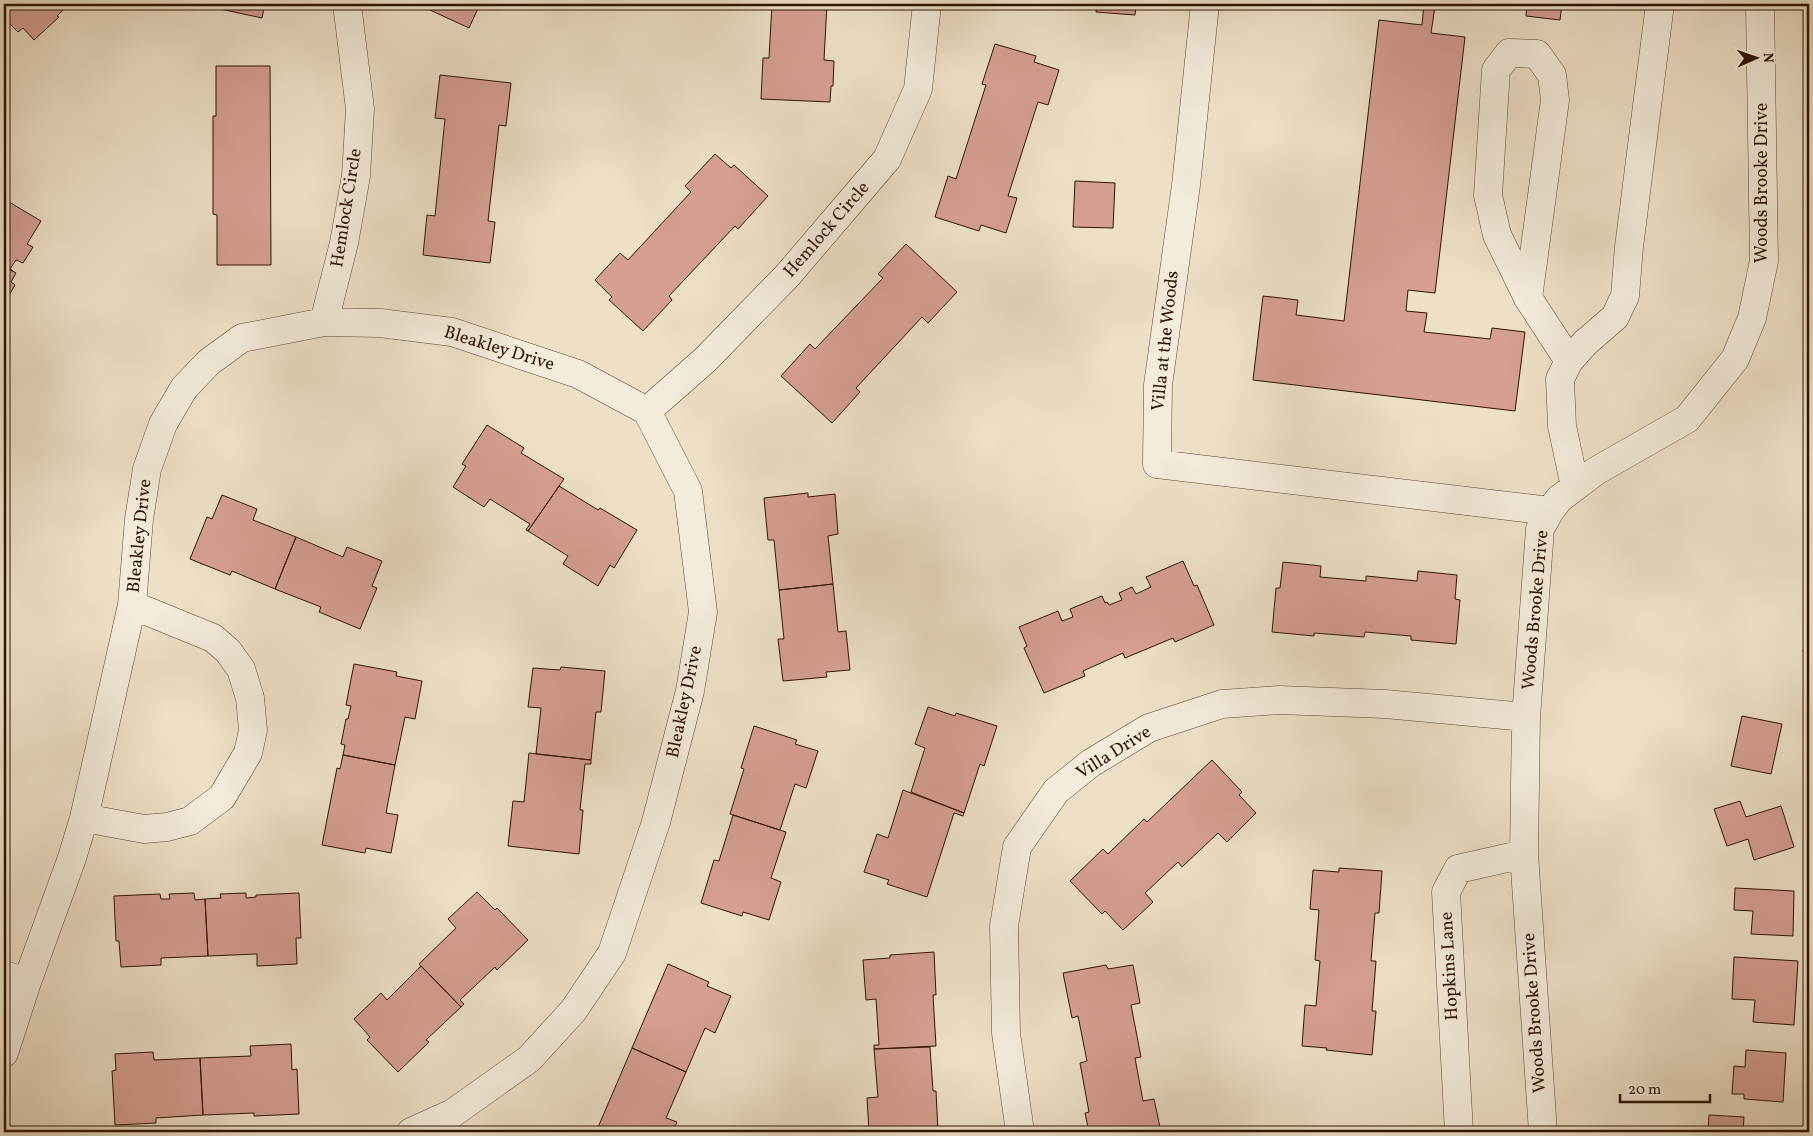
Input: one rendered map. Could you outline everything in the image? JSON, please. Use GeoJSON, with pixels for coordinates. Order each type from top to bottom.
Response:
{"type":"FeatureCollection","features":[{"type":"Feature","properties":{"kind":"street","name":"Hemlock Circle"},"geometry":{"type":"LineString","coordinates":[[324,322],[344,243],[356,176],[360,109],[347,4]]}},
{"type":"Feature","properties":{"kind":"street","name":"Hemlock Circle"},"geometry":{"type":"LineString","coordinates":[[647,411],[705,360],[787,276],[887,159],[918,89],[927,4]]}},
{"type":"Feature","properties":{"kind":"street","name":"Villa at the Woods"},"geometry":{"type":"LineString","coordinates":[[1205,4],[1186,185],[1158,385],[1157,464],[1550,511]]}},
{"type":"Feature","properties":{"kind":"street"},"geometry":{"type":"LineString","coordinates":[[1574,487],[1562,426],[1559,400],[1560,379],[1569,361],[1615,317],[1625,296],[1629,247],[1660,4]]}},
{"type":"Feature","properties":{"kind":"street","name":"Woods Brooke Drive"},"geometry":{"type":"LineString","coordinates":[[1543,1132],[1524,854],[1526,717],[1540,529],[1559,499],[1574,487],[1596,471],[1687,419],[1735,359],[1752,318],[1764,261],[1760,4]]}},
{"type":"Feature","properties":{"kind":"street"},"geometry":{"type":"LineString","coordinates":[[1528,298],[1555,100],[1552,75],[1537,54],[1509,53],[1496,70],[1488,195],[1497,235],[1528,298],[1569,361]]}},
{"type":"Feature","properties":{"kind":"street","name":"Bleakley Drive"},"geometry":{"type":"LineString","coordinates":[[4,1053],[15,979],[72,858],[84,818],[132,605],[139,519],[147,470],[163,424],[184,388],[209,362],[242,338],[324,322],[380,323],[452,332],[578,374],[647,411],[688,491],[703,612],[690,691],[656,822],[612,953],[573,1011],[529,1059],[454,1113],[411,1132]]}},
{"type":"Feature","properties":{"kind":"street"},"geometry":{"type":"LineString","coordinates":[[84,818],[144,829],[167,827],[190,821],[222,797],[248,753],[253,730],[250,698],[241,669],[228,651],[213,638],[132,605]]}},
{"type":"Feature","properties":{"kind":"street","name":"Villa Drive"},"geometry":{"type":"LineString","coordinates":[[1020,1132],[1006,1033],[1004,926],[1017,847],[1056,791],[1091,763],[1149,728],[1222,704],[1279,700],[1385,704],[1526,717]]}},
{"type":"Feature","properties":{"kind":"street","name":"Hopkins Lane"},"geometry":{"type":"LineString","coordinates":[[1459,1132],[1446,892],[1458,869],[1524,854]]}},
{"type":"Feature","properties":{"kind":"building"},"geometry":{"type":"Polygon","coordinates":[[[4,4],[69,4],[57,16],[59,17],[34,40],[23,28],[18,32],[4,18],[4,4]]]}},
{"type":"Feature","properties":{"kind":"building"},"geometry":{"type":"Polygon","coordinates":[[[206,4],[265,4],[262,18],[206,6],[206,4]]]}},
{"type":"Feature","properties":{"kind":"building"},"geometry":{"type":"Polygon","coordinates":[[[417,4],[480,4],[469,28],[417,4]]]}},
{"type":"Feature","properties":{"kind":"building"},"geometry":{"type":"Polygon","coordinates":[[[772,4],[827,4],[824,60],[834,61],[830,102],[761,99],[763,58],[769,58],[772,4]]]}},
{"type":"Feature","properties":{"kind":"building"},"geometry":{"type":"Polygon","coordinates":[[[1097,4],[1136,4],[1135,15],[1096,12],[1097,4]]]}},
{"type":"Feature","properties":{"kind":"building"},"geometry":{"type":"Polygon","coordinates":[[[1424,4],[1462,4],[1462,8],[1435,6],[1431,33],[1465,37],[1435,293],[1408,290],[1406,311],[1427,313],[1424,332],[1490,339],[1492,328],[1525,332],[1515,411],[1253,380],[1263,296],[1298,300],[1296,315],[1344,321],[1379,20],[1422,25],[1424,4]]]}},
{"type":"Feature","properties":{"kind":"building"},"geometry":{"type":"Polygon","coordinates":[[[1527,4],[1562,4],[1560,20],[1526,16],[1527,4]]]}},
{"type":"Feature","properties":{"kind":"building"},"geometry":{"type":"Polygon","coordinates":[[[995,44],[1036,56],[1034,62],[1059,70],[1048,105],[1038,102],[1008,196],[1017,198],[1006,233],[981,225],[979,231],[935,217],[948,176],[956,179],[986,85],[982,84],[995,44]]]}},
{"type":"Feature","properties":{"kind":"building"},"geometry":{"type":"Polygon","coordinates":[[[216,66],[270,66],[271,265],[217,265],[217,215],[213,214],[213,116],[216,116],[216,66]]]}},
{"type":"Feature","properties":{"kind":"building"},"geometry":{"type":"Polygon","coordinates":[[[440,75],[511,83],[506,126],[499,125],[488,221],[495,222],[490,263],[423,255],[427,215],[435,216],[445,119],[435,118],[440,75]]]}},
{"type":"Feature","properties":{"kind":"building"},"geometry":{"type":"Polygon","coordinates":[[[715,154],[731,168],[734,165],[768,196],[738,229],[735,226],[669,296],[672,300],[643,331],[609,300],[612,297],[595,280],[620,253],[628,260],[691,192],[685,186],[715,154]]]}},
{"type":"Feature","properties":{"kind":"building"},"geometry":{"type":"Polygon","coordinates":[[[1075,181],[1115,183],[1113,228],[1073,227],[1075,181]]]}},
{"type":"Feature","properties":{"kind":"building"},"geometry":{"type":"Polygon","coordinates":[[[4,199],[41,221],[27,244],[33,247],[23,263],[16,260],[10,269],[13,271],[4,266],[4,199]]]}},
{"type":"Feature","properties":{"kind":"building"},"geometry":{"type":"Polygon","coordinates":[[[906,244],[957,292],[928,323],[922,317],[856,388],[860,392],[832,423],[781,376],[810,344],[815,349],[883,278],[878,274],[906,244]]]}},
{"type":"Feature","properties":{"kind":"building"},"geometry":{"type":"Polygon","coordinates":[[[4,266],[16,273],[11,282],[15,285],[4,304],[4,266]]]}},
{"type":"Feature","properties":{"kind":"building"},"geometry":{"type":"Polygon","coordinates":[[[487,425],[524,448],[521,453],[564,479],[528,531],[526,530],[530,524],[490,499],[484,507],[453,487],[466,466],[462,464],[487,425]]]}},
{"type":"Feature","properties":{"kind":"building"},"geometry":{"type":"Polygon","coordinates":[[[559,486],[598,510],[600,508],[637,530],[614,568],[610,565],[598,586],[563,564],[568,556],[528,531],[559,486]]]}},
{"type":"Feature","properties":{"kind":"building"},"geometry":{"type":"Polygon","coordinates":[[[808,493],[808,497],[835,494],[838,534],[828,536],[833,584],[779,590],[774,540],[768,540],[764,498],[808,493]]]}},
{"type":"Feature","properties":{"kind":"building"},"geometry":{"type":"Polygon","coordinates":[[[222,495],[257,509],[253,520],[296,537],[275,589],[232,571],[230,575],[190,559],[207,517],[212,519],[222,495]]]}},
{"type":"Feature","properties":{"kind":"building"},"geometry":{"type":"Polygon","coordinates":[[[296,537],[343,557],[347,547],[382,561],[372,586],[377,588],[360,629],[319,612],[321,607],[275,589],[296,537]]]}},
{"type":"Feature","properties":{"kind":"building"},"geometry":{"type":"Polygon","coordinates":[[[1183,561],[1194,586],[1197,585],[1214,625],[1175,642],[1173,638],[1125,658],[1123,653],[1083,671],[1085,676],[1044,693],[1024,648],[1027,646],[1019,627],[1058,611],[1062,621],[1073,617],[1070,609],[1102,596],[1105,603],[1107,602],[1109,605],[1122,600],[1119,593],[1132,587],[1136,594],[1151,587],[1146,577],[1183,561]]]}},
{"type":"Feature","properties":{"kind":"building"},"geometry":{"type":"Polygon","coordinates":[[[1283,562],[1321,566],[1320,577],[1366,581],[1366,576],[1417,581],[1418,571],[1457,575],[1455,599],[1460,600],[1456,644],[1411,640],[1411,636],[1365,632],[1364,637],[1314,633],[1314,636],[1272,632],[1276,588],[1280,588],[1283,562]]]}},
{"type":"Feature","properties":{"kind":"building"},"geometry":{"type":"Polygon","coordinates":[[[833,584],[838,632],[846,631],[850,670],[826,672],[827,677],[783,681],[778,639],[784,639],[779,590],[833,584]]]}},
{"type":"Feature","properties":{"kind":"building"},"geometry":{"type":"Polygon","coordinates":[[[1809,648],[1809,677],[1803,650],[1809,648]]]}},
{"type":"Feature","properties":{"kind":"building"},"geometry":{"type":"Polygon","coordinates":[[[354,664],[397,672],[396,676],[422,681],[415,719],[405,717],[395,765],[343,755],[345,745],[341,744],[346,719],[348,719],[351,706],[346,705],[354,664]]]}},
{"type":"Feature","properties":{"kind":"building"},"geometry":{"type":"Polygon","coordinates":[[[561,667],[605,671],[601,712],[596,712],[591,760],[536,754],[541,708],[528,707],[533,668],[560,670],[561,667]]]}},
{"type":"Feature","properties":{"kind":"building"},"geometry":{"type":"Polygon","coordinates":[[[928,707],[955,716],[956,713],[997,726],[984,766],[980,764],[964,813],[911,792],[925,748],[915,744],[928,707]]]}},
{"type":"Feature","properties":{"kind":"building"},"geometry":{"type":"Polygon","coordinates":[[[1742,716],[1782,724],[1771,774],[1731,766],[1742,716]]]}},
{"type":"Feature","properties":{"kind":"building"},"geometry":{"type":"Polygon","coordinates":[[[754,726],[797,740],[795,744],[818,751],[806,788],[795,784],[780,830],[730,814],[744,769],[741,768],[754,726]]]}},
{"type":"Feature","properties":{"kind":"building"},"geometry":{"type":"Polygon","coordinates":[[[529,753],[591,760],[591,764],[585,764],[580,810],[583,810],[579,854],[508,846],[513,801],[524,802],[529,753]]]}},
{"type":"Feature","properties":{"kind":"building"},"geometry":{"type":"Polygon","coordinates":[[[343,755],[395,765],[386,813],[398,815],[391,853],[366,848],[365,853],[322,845],[337,768],[340,769],[343,755]]]}},
{"type":"Feature","properties":{"kind":"building"},"geometry":{"type":"Polygon","coordinates":[[[1212,760],[1242,792],[1239,795],[1256,813],[1227,842],[1218,833],[1182,867],[1178,862],[1145,893],[1153,902],[1123,930],[1105,911],[1102,914],[1070,881],[1103,849],[1108,854],[1144,819],[1147,822],[1212,760]]]}},
{"type":"Feature","properties":{"kind":"building"},"geometry":{"type":"Polygon","coordinates":[[[903,790],[964,813],[963,816],[954,813],[927,897],[887,884],[889,880],[864,872],[877,834],[888,838],[903,790]]]}},
{"type":"Feature","properties":{"kind":"building"},"geometry":{"type":"Polygon","coordinates":[[[1740,801],[1746,817],[1781,806],[1794,847],[1754,860],[1748,839],[1727,846],[1714,809],[1740,801]]]}},
{"type":"Feature","properties":{"kind":"building"},"geometry":{"type":"Polygon","coordinates":[[[733,815],[786,832],[771,878],[781,882],[769,920],[743,912],[742,916],[701,903],[714,860],[719,861],[733,815]]]}},
{"type":"Feature","properties":{"kind":"building"},"geometry":{"type":"Polygon","coordinates":[[[1339,868],[1382,871],[1379,913],[1375,913],[1371,961],[1376,961],[1372,1011],[1376,1011],[1372,1055],[1302,1046],[1305,1005],[1316,1006],[1320,961],[1315,960],[1319,910],[1310,909],[1313,870],[1339,872],[1339,868]]]}},
{"type":"Feature","properties":{"kind":"building"},"geometry":{"type":"Polygon","coordinates":[[[1735,888],[1794,891],[1793,936],[1751,934],[1753,911],[1734,910],[1735,888]]]}},
{"type":"Feature","properties":{"kind":"building"},"geometry":{"type":"Polygon","coordinates":[[[477,892],[495,910],[497,908],[528,940],[497,970],[495,967],[460,1000],[464,1004],[461,1007],[419,964],[456,928],[448,919],[477,892]]]}},
{"type":"Feature","properties":{"kind":"building"},"geometry":{"type":"Polygon","coordinates":[[[194,893],[195,900],[205,899],[208,956],[161,958],[161,965],[121,967],[119,941],[116,941],[114,896],[160,894],[161,899],[170,899],[169,894],[194,893]]]}},
{"type":"Feature","properties":{"kind":"building"},"geometry":{"type":"Polygon","coordinates":[[[246,893],[246,898],[256,897],[256,895],[299,893],[301,938],[296,938],[297,964],[257,966],[257,954],[208,956],[205,899],[221,898],[220,894],[246,893]]]}},
{"type":"Feature","properties":{"kind":"building"},"geometry":{"type":"Polygon","coordinates":[[[934,952],[936,995],[933,995],[936,1046],[874,1049],[874,1045],[879,1045],[876,999],[866,1000],[863,960],[890,958],[890,955],[934,952]]]}},
{"type":"Feature","properties":{"kind":"building"},"geometry":{"type":"Polygon","coordinates":[[[1734,957],[1798,961],[1794,1025],[1753,1022],[1755,1000],[1732,999],[1734,957]]]}},
{"type":"Feature","properties":{"kind":"building"},"geometry":{"type":"Polygon","coordinates":[[[668,964],[709,982],[707,986],[731,996],[715,1033],[705,1028],[686,1072],[632,1048],[668,964]]]}},
{"type":"Feature","properties":{"kind":"building"},"geometry":{"type":"Polygon","coordinates":[[[1106,965],[1108,969],[1133,965],[1140,1003],[1131,1005],[1141,1057],[1135,1058],[1143,1101],[1154,1099],[1161,1132],[1089,1132],[1085,1113],[1089,1112],[1080,1063],[1087,1061],[1078,1016],[1072,1018],[1063,973],[1106,965]]]}},
{"type":"Feature","properties":{"kind":"building"},"geometry":{"type":"Polygon","coordinates":[[[421,966],[461,1007],[426,1040],[429,1042],[398,1072],[367,1040],[370,1037],[354,1019],[381,993],[387,1000],[421,966]]]}},
{"type":"Feature","properties":{"kind":"building"},"geometry":{"type":"Polygon","coordinates":[[[291,1044],[292,1070],[297,1069],[299,1114],[254,1116],[254,1113],[203,1115],[200,1058],[251,1056],[250,1046],[291,1044]]]}},
{"type":"Feature","properties":{"kind":"building"},"geometry":{"type":"Polygon","coordinates":[[[930,1047],[933,1091],[936,1091],[938,1132],[869,1132],[867,1098],[878,1097],[874,1049],[930,1047]]]}},
{"type":"Feature","properties":{"kind":"building"},"geometry":{"type":"Polygon","coordinates":[[[632,1048],[686,1072],[666,1118],[677,1122],[673,1132],[596,1132],[632,1048]]]}},
{"type":"Feature","properties":{"kind":"building"},"geometry":{"type":"Polygon","coordinates":[[[1746,1050],[1786,1053],[1783,1102],[1744,1099],[1744,1094],[1732,1094],[1734,1066],[1745,1067],[1746,1050]]]}},
{"type":"Feature","properties":{"kind":"building"},"geometry":{"type":"Polygon","coordinates":[[[153,1052],[154,1060],[200,1058],[203,1115],[156,1118],[156,1123],[115,1125],[112,1071],[116,1070],[115,1054],[153,1052]]]}},
{"type":"Feature","properties":{"kind":"building"},"geometry":{"type":"Polygon","coordinates":[[[1709,1115],[1744,1117],[1743,1132],[1708,1132],[1709,1115]]]}}]}
